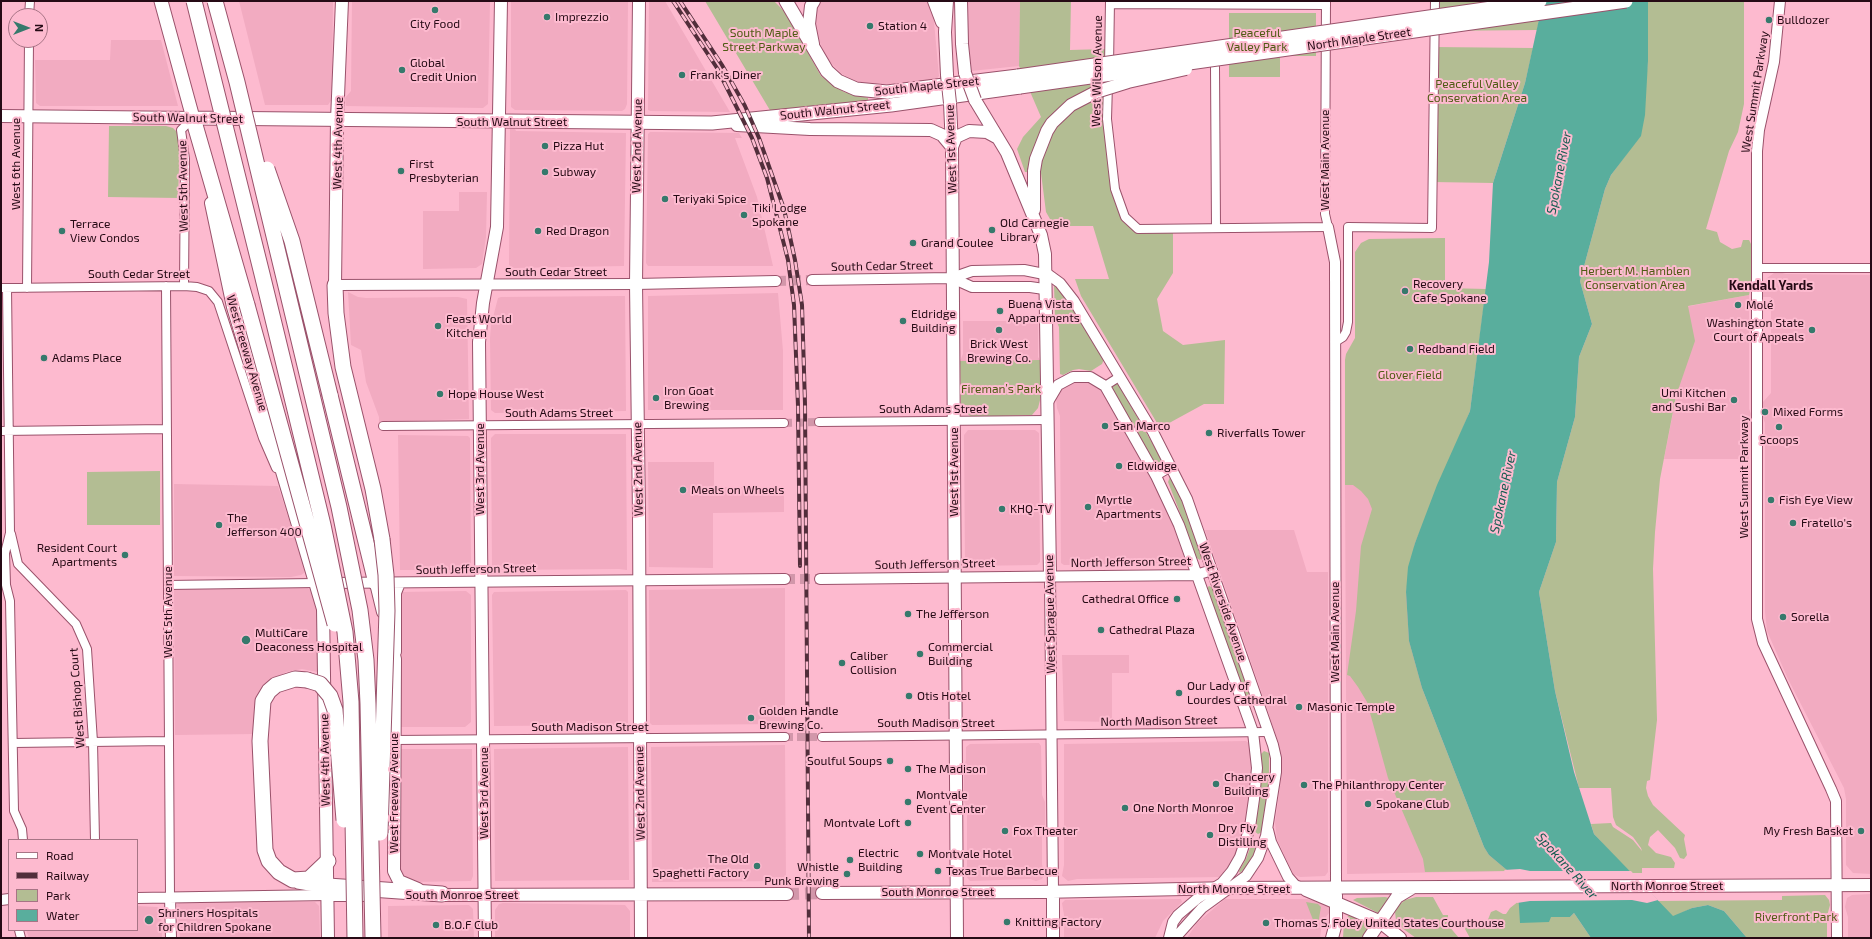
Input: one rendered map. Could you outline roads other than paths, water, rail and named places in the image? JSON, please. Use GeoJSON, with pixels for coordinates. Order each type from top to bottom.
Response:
{"type":"FeatureCollection","features":[{"type":"Feature","properties":{"kind":"highway"},"geometry":{"type":"LineString","coordinates":[[194,1],[262,274],[339,598],[345,632],[352,702],[354,938]]}},
{"type":"Feature","properties":{"kind":"highway"},"geometry":{"type":"LineString","coordinates":[[215,1],[237,82],[339,507],[363,631],[368,704],[375,938]]}},
{"type":"Feature","properties":{"kind":"highway"},"geometry":{"type":"LineString","coordinates":[[237,82],[292,241],[376,583]]}},
{"type":"Feature","properties":{"kind":"highway"},"geometry":{"type":"LineString","coordinates":[[193,118],[320,565],[343,656],[352,702]]}},
{"type":"Feature","properties":{"kind":"highway"},"geometry":{"type":"LineString","coordinates":[[336,285],[336,313],[343,367],[373,489],[382,539],[386,575],[387,618],[375,938]]}},
{"type":"Feature","properties":{"kind":"highway"},"geometry":{"type":"LineString","coordinates":[[354,938],[335,710],[330,696],[320,684],[295,679],[276,685],[269,691],[263,701],[261,718],[265,850],[270,861],[279,872],[293,880],[328,891],[442,894]]}},
{"type":"Feature","properties":{"kind":"highway"},"geometry":{"type":"LineString","coordinates":[[293,880],[309,879],[328,861]]}},
{"type":"Feature","properties":{"kind":"main road"},"geometry":{"type":"LineString","coordinates":[[161,1],[193,118]]}},
{"type":"Feature","properties":{"kind":"main road","name":"West 4th Avenue"},"geometry":{"type":"LineString","coordinates":[[336,285],[338,120],[342,1]]}},
{"type":"Feature","properties":{"kind":"main road","name":"West 3rd Avenue"},"geometry":{"type":"LineString","coordinates":[[485,938],[479,342],[487,284],[497,235],[501,1]]}},
{"type":"Feature","properties":{"kind":"main road","name":"West 2nd Avenue"},"geometry":{"type":"LineString","coordinates":[[639,1],[636,284],[640,580],[639,738],[641,938]]}},
{"type":"Feature","properties":{"kind":"main road","name":"South Maple Street"},"geometry":{"type":"LineString","coordinates":[[786,1],[815,53],[832,76],[845,85],[865,91],[887,92],[1019,82]]}},
{"type":"Feature","properties":{"kind":"main road"},"geometry":{"type":"LineString","coordinates":[[814,1],[811,6],[809,24],[815,53]]}},
{"type":"Feature","properties":{"kind":"main road"},"geometry":{"type":"LineString","coordinates":[[934,1],[940,12],[945,32]]}},
{"type":"Feature","properties":{"kind":"main road"},"geometry":{"type":"LineString","coordinates":[[960,1],[965,73],[975,100],[1007,153],[1034,216],[1043,248],[1045,274],[1044,289]]}},
{"type":"Feature","properties":{"kind":"main road","name":"North Maple Street"},"geometry":{"type":"LineString","coordinates":[[1019,82],[1540,1]]}},
{"type":"Feature","properties":{"kind":"main road","name":"North Maple Street"},"geometry":{"type":"LineString","coordinates":[[1019,82],[1293,48],[1626,1]]}},
{"type":"Feature","properties":{"kind":"main road","name":"West 1st Avenue"},"geometry":{"type":"LineString","coordinates":[[946,3],[945,32],[952,147],[957,938]]}},
{"type":"Feature","properties":{"kind":"main road"},"geometry":{"type":"LineString","coordinates":[[1034,216],[1034,171],[1042,140],[1052,123],[1071,105],[1096,92],[1148,77],[1293,48]]}},
{"type":"Feature","properties":{"kind":"main road","name":"South Walnut Street"},"geometry":{"type":"LineString","coordinates":[[1,116],[712,123],[891,105],[1019,82]]}},
{"type":"Feature","properties":{"kind":"main road","name":"West Freeway Avenue"},"geometry":{"type":"LineString","coordinates":[[193,118],[233,307],[315,583]]}},
{"type":"Feature","properties":{"kind":"main road"},"geometry":{"type":"LineString","coordinates":[[712,123],[810,129],[931,130],[946,138],[952,147]]}},
{"type":"Feature","properties":{"kind":"main road"},"geometry":{"type":"LineString","coordinates":[[952,147],[956,137],[969,131],[982,131],[992,134],[998,138]]}},
{"type":"Feature","properties":{"kind":"main road","name":"West Sprague Avenue"},"geometry":{"type":"LineString","coordinates":[[1044,289],[1048,420],[1050,576]]}},
{"type":"Feature","properties":{"kind":"main road","name":"West 4th Avenue"},"geometry":{"type":"LineString","coordinates":[[315,583],[323,617],[328,938]]}},
{"type":"Feature","properties":{"kind":"main road","name":"West Freeway Avenue"},"geometry":{"type":"LineString","coordinates":[[376,583],[395,659],[395,874],[399,881],[407,886],[442,894]]}},
{"type":"Feature","properties":{"kind":"main road","name":"North Monroe Street"},"geometry":{"type":"LineString","coordinates":[[1053,892],[1214,888],[1871,885]]}},
{"type":"Feature","properties":{"kind":"main road","name":"North Monroe Street"},"geometry":{"type":"LineString","coordinates":[[1369,938],[1379,921],[1397,897],[1415,887]]}},
{"type":"Feature","properties":{"kind":"main road"},"geometry":{"type":"LineString","coordinates":[[1302,888],[1379,921],[1400,938]]}},
{"type":"Feature","properties":{"kind":"main road","name":"West Main Avenue"},"geometry":{"type":"LineString","coordinates":[[1332,938],[1336,923],[1336,888]]}},
{"type":"Feature","properties":{"kind":"main road","name":"West Sprague Avenue"},"geometry":{"type":"LineString","coordinates":[[1053,892],[1053,938]]}},
{"type":"Feature","properties":{"kind":"main road","name":"South Monroe Street"},"geometry":{"type":"LineString","coordinates":[[822,893],[1053,892]]}},
{"type":"Feature","properties":{"kind":"main road","name":"South Monroe Street"},"geometry":{"type":"LineString","coordinates":[[442,894],[787,894]]}},
{"type":"Feature","properties":{"kind":"street"},"geometry":{"type":"LineString","coordinates":[[1335,342],[1346,332],[1348,322],[1348,227],[1432,228],[1435,1]]}},
{"type":"Feature","properties":{"kind":"street","name":"West Summit Parkway"},"geometry":{"type":"LineString","coordinates":[[1780,1],[1774,62],[1758,144],[1758,626],[1763,643],[1834,797],[1837,816],[1837,938]]}},
{"type":"Feature","properties":{"kind":"street"},"geometry":{"type":"LineString","coordinates":[[1110,2],[1326,3]]}},
{"type":"Feature","properties":{"kind":"street","name":"West Wilson Avenue"},"geometry":{"type":"LineString","coordinates":[[1110,2],[1107,119],[1115,189],[1125,217],[1138,229],[1216,228]]}},
{"type":"Feature","properties":{"kind":"street","name":"West Main Avenue"},"geometry":{"type":"LineString","coordinates":[[1326,3],[1324,214],[1335,262],[1336,888]]}},
{"type":"Feature","properties":{"kind":"street","name":"West 6th Avenue"},"geometry":{"type":"LineString","coordinates":[[27,288],[29,48]]}},
{"type":"Feature","properties":{"kind":"street"},"geometry":{"type":"LineString","coordinates":[[1215,67],[1216,228],[1328,227]]}},
{"type":"Feature","properties":{"kind":"street","name":"West 5th Avenue"},"geometry":{"type":"LineString","coordinates":[[184,286],[185,159],[181,130],[193,118]]}},
{"type":"Feature","properties":{"kind":"street"},"geometry":{"type":"LineString","coordinates":[[1757,268],[1871,268]]}},
{"type":"Feature","properties":{"kind":"street","name":"South Cedar Street"},"geometry":{"type":"LineString","coordinates":[[812,280],[952,278],[972,271],[1024,270],[1045,274]]}},
{"type":"Feature","properties":{"kind":"street","name":"West Riverside Avenue"},"geometry":{"type":"LineString","coordinates":[[1045,274],[1057,281],[1068,293],[1153,432],[1187,499],[1276,758],[1276,772],[1268,826],[1264,844],[1258,858],[1246,876],[1232,888],[1202,908],[1175,938]]}},
{"type":"Feature","properties":{"kind":"street","name":"South Cedar Street"},"geometry":{"type":"LineString","coordinates":[[952,278],[972,287],[1030,287],[1044,289]]}},
{"type":"Feature","properties":{"kind":"street","name":"South Cedar Street"},"geometry":{"type":"LineString","coordinates":[[336,285],[636,284],[776,281]]}},
{"type":"Feature","properties":{"kind":"street","name":"West 5th Avenue"},"geometry":{"type":"LineString","coordinates":[[166,286],[170,938]]}},
{"type":"Feature","properties":{"kind":"street","name":"South Cedar Street"},"geometry":{"type":"LineString","coordinates":[[4,288],[184,286],[204,289],[213,295],[218,302],[263,438],[285,486]]}},
{"type":"Feature","properties":{"kind":"street"},"geometry":{"type":"LineString","coordinates":[[4,288],[10,431],[10,533],[5,553],[4,585],[10,600],[14,811],[22,829],[23,839]]}},
{"type":"Feature","properties":{"kind":"street"},"geometry":{"type":"LineString","coordinates":[[1047,403],[1058,385],[1073,377],[1090,377],[1105,386],[1119,377]]}},
{"type":"Feature","properties":{"kind":"street","name":"West Riverside Avenue"},"geometry":{"type":"LineString","coordinates":[[1105,386],[1156,476],[1179,525],[1253,732],[1257,768],[1251,823],[1244,846],[1237,863],[1226,878],[1198,898],[1178,915],[1171,928],[1170,938]]}},
{"type":"Feature","properties":{"kind":"street","name":"South Adams Street"},"geometry":{"type":"LineString","coordinates":[[819,422],[1048,420]]}},
{"type":"Feature","properties":{"kind":"street","name":"South Adams Street"},"geometry":{"type":"LineString","coordinates":[[383,426],[784,423]]}},
{"type":"Feature","properties":{"kind":"street"},"geometry":{"type":"LineString","coordinates":[[1,431],[167,429]]}},
{"type":"Feature","properties":{"kind":"street"},"geometry":{"type":"LineString","coordinates":[[1156,476],[1171,467]]}},
{"type":"Feature","properties":{"kind":"street","name":"West Bishop Court"},"geometry":{"type":"LineString","coordinates":[[10,533],[18,564],[76,624],[84,638],[87,649],[93,742],[95,839]]}},
{"type":"Feature","properties":{"kind":"street","name":"North Jefferson Street"},"geometry":{"type":"LineString","coordinates":[[1050,576],[1196,575],[1212,570]]}},
{"type":"Feature","properties":{"kind":"street","name":"South Jefferson Street"},"geometry":{"type":"LineString","coordinates":[[820,579],[1050,576]]}},
{"type":"Feature","properties":{"kind":"street","name":"West Sprague Avenue"},"geometry":{"type":"LineString","coordinates":[[1050,576],[1053,892]]}},
{"type":"Feature","properties":{"kind":"street","name":"South Jefferson Street"},"geometry":{"type":"LineString","coordinates":[[168,585],[785,579]]}},
{"type":"Feature","properties":{"kind":"street","name":"West Freeway Avenue"},"geometry":{"type":"LineString","coordinates":[[395,659],[396,596],[400,583]]}},
{"type":"Feature","properties":{"kind":"street","name":"North Madison Street"},"geometry":{"type":"LineString","coordinates":[[1051,734],[1268,732]]}},
{"type":"Feature","properties":{"kind":"street","name":"South Madison Street"},"geometry":{"type":"LineString","coordinates":[[822,737],[1051,734]]}},
{"type":"Feature","properties":{"kind":"street","name":"South Madison Street"},"geometry":{"type":"LineString","coordinates":[[394,740],[785,737]]}},
{"type":"Feature","properties":{"kind":"street"},"geometry":{"type":"LineString","coordinates":[[13,743],[168,741]]}},
{"type":"Feature","properties":{"kind":"street"},"geometry":{"type":"LineString","coordinates":[[1251,823],[1253,837],[1257,839],[1261,838],[1268,826]]}},
{"type":"Feature","properties":{"kind":"street"},"geometry":{"type":"LineString","coordinates":[[1268,826],[1271,842],[1288,877],[1295,885],[1302,888]]}},
{"type":"Feature","properties":{"kind":"street"},"geometry":{"type":"LineString","coordinates":[[138,898],[328,891]]}},
{"type":"Feature","properties":{"kind":"street","name":"West Main Avenue"},"geometry":{"type":"LineString","coordinates":[[1336,923],[1338,938]]}},
{"type":"Feature","properties":{"kind":"water","name":"Spokane River"},"geometry":{"type":"Polygon","coordinates":[[[1543,1],[1648,1],[1648,61],[1645,115],[1641,136],[1611,175],[1605,189],[1580,281],[1592,324],[1579,357],[1575,417],[1557,482],[1556,542],[1539,592],[1555,691],[1574,772],[1594,834],[1673,916],[1692,908],[1708,905],[1724,911],[1747,938],[1591,938],[1574,913],[1570,917],[1551,917],[1549,922],[1520,923],[1518,891],[1508,871],[1489,855],[1484,847],[1422,688],[1409,641],[1406,592],[1408,567],[1415,543],[1437,485],[1470,411],[1489,262],[1493,183],[1525,83],[1543,1]]]}},
{"type":"Feature","properties":{"kind":"tunnel"},"geometry":{"type":"LineString","coordinates":[[776,281],[812,280]]}},
{"type":"Feature","properties":{"kind":"tunnel"},"geometry":{"type":"LineString","coordinates":[[784,423],[819,422]]}},
{"type":"Feature","properties":{"kind":"tunnel"},"geometry":{"type":"LineString","coordinates":[[785,579],[820,579]]}},
{"type":"Feature","properties":{"kind":"tunnel"},"geometry":{"type":"LineString","coordinates":[[785,737],[822,737]]}},
{"type":"Feature","properties":{"kind":"tunnel"},"geometry":{"type":"LineString","coordinates":[[787,894],[822,893]]}},
{"type":"Feature","properties":{"kind":"railway"},"geometry":{"type":"LineString","coordinates":[[673,1],[717,68],[752,138],[767,178],[788,260],[794,305],[798,406],[800,566]]}},
{"type":"Feature","properties":{"kind":"railway"},"geometry":{"type":"LineString","coordinates":[[680,1],[722,65],[745,106],[759,138],[784,209],[795,260],[802,305],[805,404],[809,938]]}},
{"type":"Feature","properties":{"kind":"place","name":"City Food"},"geometry":{"type":"Point","coordinates":[435,10]}},
{"type":"Feature","properties":{"kind":"place","name":"Imprezzio"},"geometry":{"type":"Point","coordinates":[547,17]}},
{"type":"Feature","properties":{"kind":"place","name":"Bulldozer"},"geometry":{"type":"Point","coordinates":[1769,20]}},
{"type":"Feature","properties":{"kind":"place","name":"Station 4"},"geometry":{"type":"Point","coordinates":[870,26]}},
{"type":"Feature","properties":{"kind":"place","name":"Global Credit Union"},"geometry":{"type":"Point","coordinates":[402,70]}},
{"type":"Feature","properties":{"kind":"place","name":"Frank's Diner"},"geometry":{"type":"Point","coordinates":[682,75]}},
{"type":"Feature","properties":{"kind":"place","name":"Pizza Hut"},"geometry":{"type":"Point","coordinates":[545,146]}},
{"type":"Feature","properties":{"kind":"place","name":"First Presbyterian"},"geometry":{"type":"Point","coordinates":[401,171]}},
{"type":"Feature","properties":{"kind":"place","name":"Subway"},"geometry":{"type":"Point","coordinates":[545,172]}},
{"type":"Feature","properties":{"kind":"place","name":"Teriyaki Spice"},"geometry":{"type":"Point","coordinates":[665,199]}},
{"type":"Feature","properties":{"kind":"place","name":"Tiki Lodge Spokane"},"geometry":{"type":"Point","coordinates":[744,215]}},
{"type":"Feature","properties":{"kind":"place","name":"Old Carnegie Library"},"geometry":{"type":"Point","coordinates":[992,230]}},
{"type":"Feature","properties":{"kind":"place","name":"Terrace View Condos"},"geometry":{"type":"Point","coordinates":[62,231]}},
{"type":"Feature","properties":{"kind":"place","name":"Red Dragon"},"geometry":{"type":"Point","coordinates":[538,231]}},
{"type":"Feature","properties":{"kind":"place","name":"Grand Coulee"},"geometry":{"type":"Point","coordinates":[913,243]}},
{"type":"Feature","properties":{"kind":"place","name":"Recovery Cafe Spokane"},"geometry":{"type":"Point","coordinates":[1405,291]}},
{"type":"Feature","properties":{"kind":"place","name":"Molé"},"geometry":{"type":"Point","coordinates":[1738,305]}},
{"type":"Feature","properties":{"kind":"place","name":"Buena Vista Appartments"},"geometry":{"type":"Point","coordinates":[1000,311]}},
{"type":"Feature","properties":{"kind":"place","name":"Eldridge Building"},"geometry":{"type":"Point","coordinates":[903,321]}},
{"type":"Feature","properties":{"kind":"place","name":"Feast World Kitchen"},"geometry":{"type":"Point","coordinates":[438,326]}},
{"type":"Feature","properties":{"kind":"place","name":"Brick West Brewing Co."},"geometry":{"type":"Point","coordinates":[999,330]}},
{"type":"Feature","properties":{"kind":"place","name":"Washington State Court of Appeals"},"geometry":{"type":"Point","coordinates":[1812,330]}},
{"type":"Feature","properties":{"kind":"place","name":"Redband Field"},"geometry":{"type":"Point","coordinates":[1410,349]}},
{"type":"Feature","properties":{"kind":"place","name":"Adams Place"},"geometry":{"type":"Point","coordinates":[44,358]}},
{"type":"Feature","properties":{"kind":"place","name":"Hope House West"},"geometry":{"type":"Point","coordinates":[440,394]}},
{"type":"Feature","properties":{"kind":"place","name":"Iron Goat Brewing"},"geometry":{"type":"Point","coordinates":[656,398]}},
{"type":"Feature","properties":{"kind":"place","name":"Umi Kitchen and Sushi Bar"},"geometry":{"type":"Point","coordinates":[1734,400]}},
{"type":"Feature","properties":{"kind":"place","name":"Mixed Forms"},"geometry":{"type":"Point","coordinates":[1765,412]}},
{"type":"Feature","properties":{"kind":"place","name":"San Marco"},"geometry":{"type":"Point","coordinates":[1105,426]}},
{"type":"Feature","properties":{"kind":"place","name":"Scoops"},"geometry":{"type":"Point","coordinates":[1779,427]}},
{"type":"Feature","properties":{"kind":"place","name":"Riverfalls Tower"},"geometry":{"type":"Point","coordinates":[1209,433]}},
{"type":"Feature","properties":{"kind":"place","name":"Eldwidge"},"geometry":{"type":"Point","coordinates":[1119,466]}},
{"type":"Feature","properties":{"kind":"place","name":"Meals on Wheels"},"geometry":{"type":"Point","coordinates":[683,490]}},
{"type":"Feature","properties":{"kind":"place","name":"Fish Eye View"},"geometry":{"type":"Point","coordinates":[1771,500]}},
{"type":"Feature","properties":{"kind":"place","name":"Myrtle Apartments"},"geometry":{"type":"Point","coordinates":[1088,507]}},
{"type":"Feature","properties":{"kind":"place","name":"KHQ-TV"},"geometry":{"type":"Point","coordinates":[1002,509]}},
{"type":"Feature","properties":{"kind":"place","name":"Fratello's"},"geometry":{"type":"Point","coordinates":[1793,523]}},
{"type":"Feature","properties":{"kind":"place","name":"The Jefferson 400"},"geometry":{"type":"Point","coordinates":[219,525]}},
{"type":"Feature","properties":{"kind":"place","name":"Resident Court Apartments"},"geometry":{"type":"Point","coordinates":[125,555]}},
{"type":"Feature","properties":{"kind":"place","name":"Cathedral Office"},"geometry":{"type":"Point","coordinates":[1177,599]}},
{"type":"Feature","properties":{"kind":"place","name":"The Jefferson"},"geometry":{"type":"Point","coordinates":[908,614]}},
{"type":"Feature","properties":{"kind":"place","name":"Sorella"},"geometry":{"type":"Point","coordinates":[1783,617]}},
{"type":"Feature","properties":{"kind":"place","name":"Cathedral Plaza"},"geometry":{"type":"Point","coordinates":[1101,630]}},
{"type":"Feature","properties":{"kind":"place","name":"MultiCare Deaconess Hospital"},"geometry":{"type":"Point","coordinates":[246,640]}},
{"type":"Feature","properties":{"kind":"place","name":"Commercial Building"},"geometry":{"type":"Point","coordinates":[920,654]}},
{"type":"Feature","properties":{"kind":"place","name":"Caliber Collision"},"geometry":{"type":"Point","coordinates":[842,663]}},
{"type":"Feature","properties":{"kind":"place","name":"Our Lady of Lourdes Cathedral"},"geometry":{"type":"Point","coordinates":[1179,693]}},
{"type":"Feature","properties":{"kind":"place","name":"Otis Hotel"},"geometry":{"type":"Point","coordinates":[909,696]}},
{"type":"Feature","properties":{"kind":"place","name":"Masonic Temple"},"geometry":{"type":"Point","coordinates":[1299,707]}},
{"type":"Feature","properties":{"kind":"place","name":"Golden Handle Brewing Co."},"geometry":{"type":"Point","coordinates":[751,718]}},
{"type":"Feature","properties":{"kind":"place","name":"Soulful Soups"},"geometry":{"type":"Point","coordinates":[890,761]}},
{"type":"Feature","properties":{"kind":"place","name":"The Madison"},"geometry":{"type":"Point","coordinates":[908,769]}},
{"type":"Feature","properties":{"kind":"place","name":"Chancery Building"},"geometry":{"type":"Point","coordinates":[1216,784]}},
{"type":"Feature","properties":{"kind":"place","name":"The Philanthropy Center"},"geometry":{"type":"Point","coordinates":[1304,785]}},
{"type":"Feature","properties":{"kind":"place","name":"Montvale Event Center"},"geometry":{"type":"Point","coordinates":[908,802]}},
{"type":"Feature","properties":{"kind":"place","name":"Spokane Club"},"geometry":{"type":"Point","coordinates":[1368,804]}},
{"type":"Feature","properties":{"kind":"place","name":"One North Monroe"},"geometry":{"type":"Point","coordinates":[1125,808]}},
{"type":"Feature","properties":{"kind":"place","name":"Montvale Loft"},"geometry":{"type":"Point","coordinates":[908,823]}},
{"type":"Feature","properties":{"kind":"place","name":"Fox Theater"},"geometry":{"type":"Point","coordinates":[1005,831]}},
{"type":"Feature","properties":{"kind":"place","name":"My Fresh Basket"},"geometry":{"type":"Point","coordinates":[1861,831]}},
{"type":"Feature","properties":{"kind":"place","name":"Dry Fly Distilling"},"geometry":{"type":"Point","coordinates":[1210,835]}},
{"type":"Feature","properties":{"kind":"place","name":"Montvale Hotel"},"geometry":{"type":"Point","coordinates":[920,854]}},
{"type":"Feature","properties":{"kind":"place","name":"Electric Building"},"geometry":{"type":"Point","coordinates":[850,860]}},
{"type":"Feature","properties":{"kind":"place","name":"The Old Spaghetti Factory"},"geometry":{"type":"Point","coordinates":[757,866]}},
{"type":"Feature","properties":{"kind":"place","name":"Texas True Barbecue"},"geometry":{"type":"Point","coordinates":[938,871]}},
{"type":"Feature","properties":{"kind":"place","name":"Whistle Punk Brewing"},"geometry":{"type":"Point","coordinates":[847,874]}},
{"type":"Feature","properties":{"kind":"place","name":"Shriners Hospitals for Children Spokane"},"geometry":{"type":"Point","coordinates":[149,920]}},
{"type":"Feature","properties":{"kind":"place","name":"Knitting Factory"},"geometry":{"type":"Point","coordinates":[1007,922]}},
{"type":"Feature","properties":{"kind":"place","name":"Thomas S. Foley United States Courthouse"},"geometry":{"type":"Point","coordinates":[1266,923]}},
{"type":"Feature","properties":{"kind":"place","name":"B.O.F Club"},"geometry":{"type":"Point","coordinates":[436,925]}},
{"type":"Feature","properties":{"kind":"district","name":"Kendall Yards"},"geometry":{"type":"Point","coordinates":[1771,286]}},
{"type":"Feature","properties":{"kind":"park label","name":"South Maple Street Parkway"},"geometry":{"type":"Point","coordinates":[764,40]}},
{"type":"Feature","properties":{"kind":"park label","name":"Peaceful Valley Park"},"geometry":{"type":"Point","coordinates":[1257,40]}},
{"type":"Feature","properties":{"kind":"park label","name":"Peaceful Valley Conservation Area"},"geometry":{"type":"Point","coordinates":[1477,91]}},
{"type":"Feature","properties":{"kind":"park label","name":"Herbert M. Hamblen Conservation Area"},"geometry":{"type":"Point","coordinates":[1635,278]}},
{"type":"Feature","properties":{"kind":"park label","name":"Glover Field"},"geometry":{"type":"Point","coordinates":[1410,375]}},
{"type":"Feature","properties":{"kind":"park label","name":"Fireman’s Park"},"geometry":{"type":"Point","coordinates":[1001,389]}},
{"type":"Feature","properties":{"kind":"park label","name":"Riverfront Park"},"geometry":{"type":"Point","coordinates":[1796,917]}}]}
